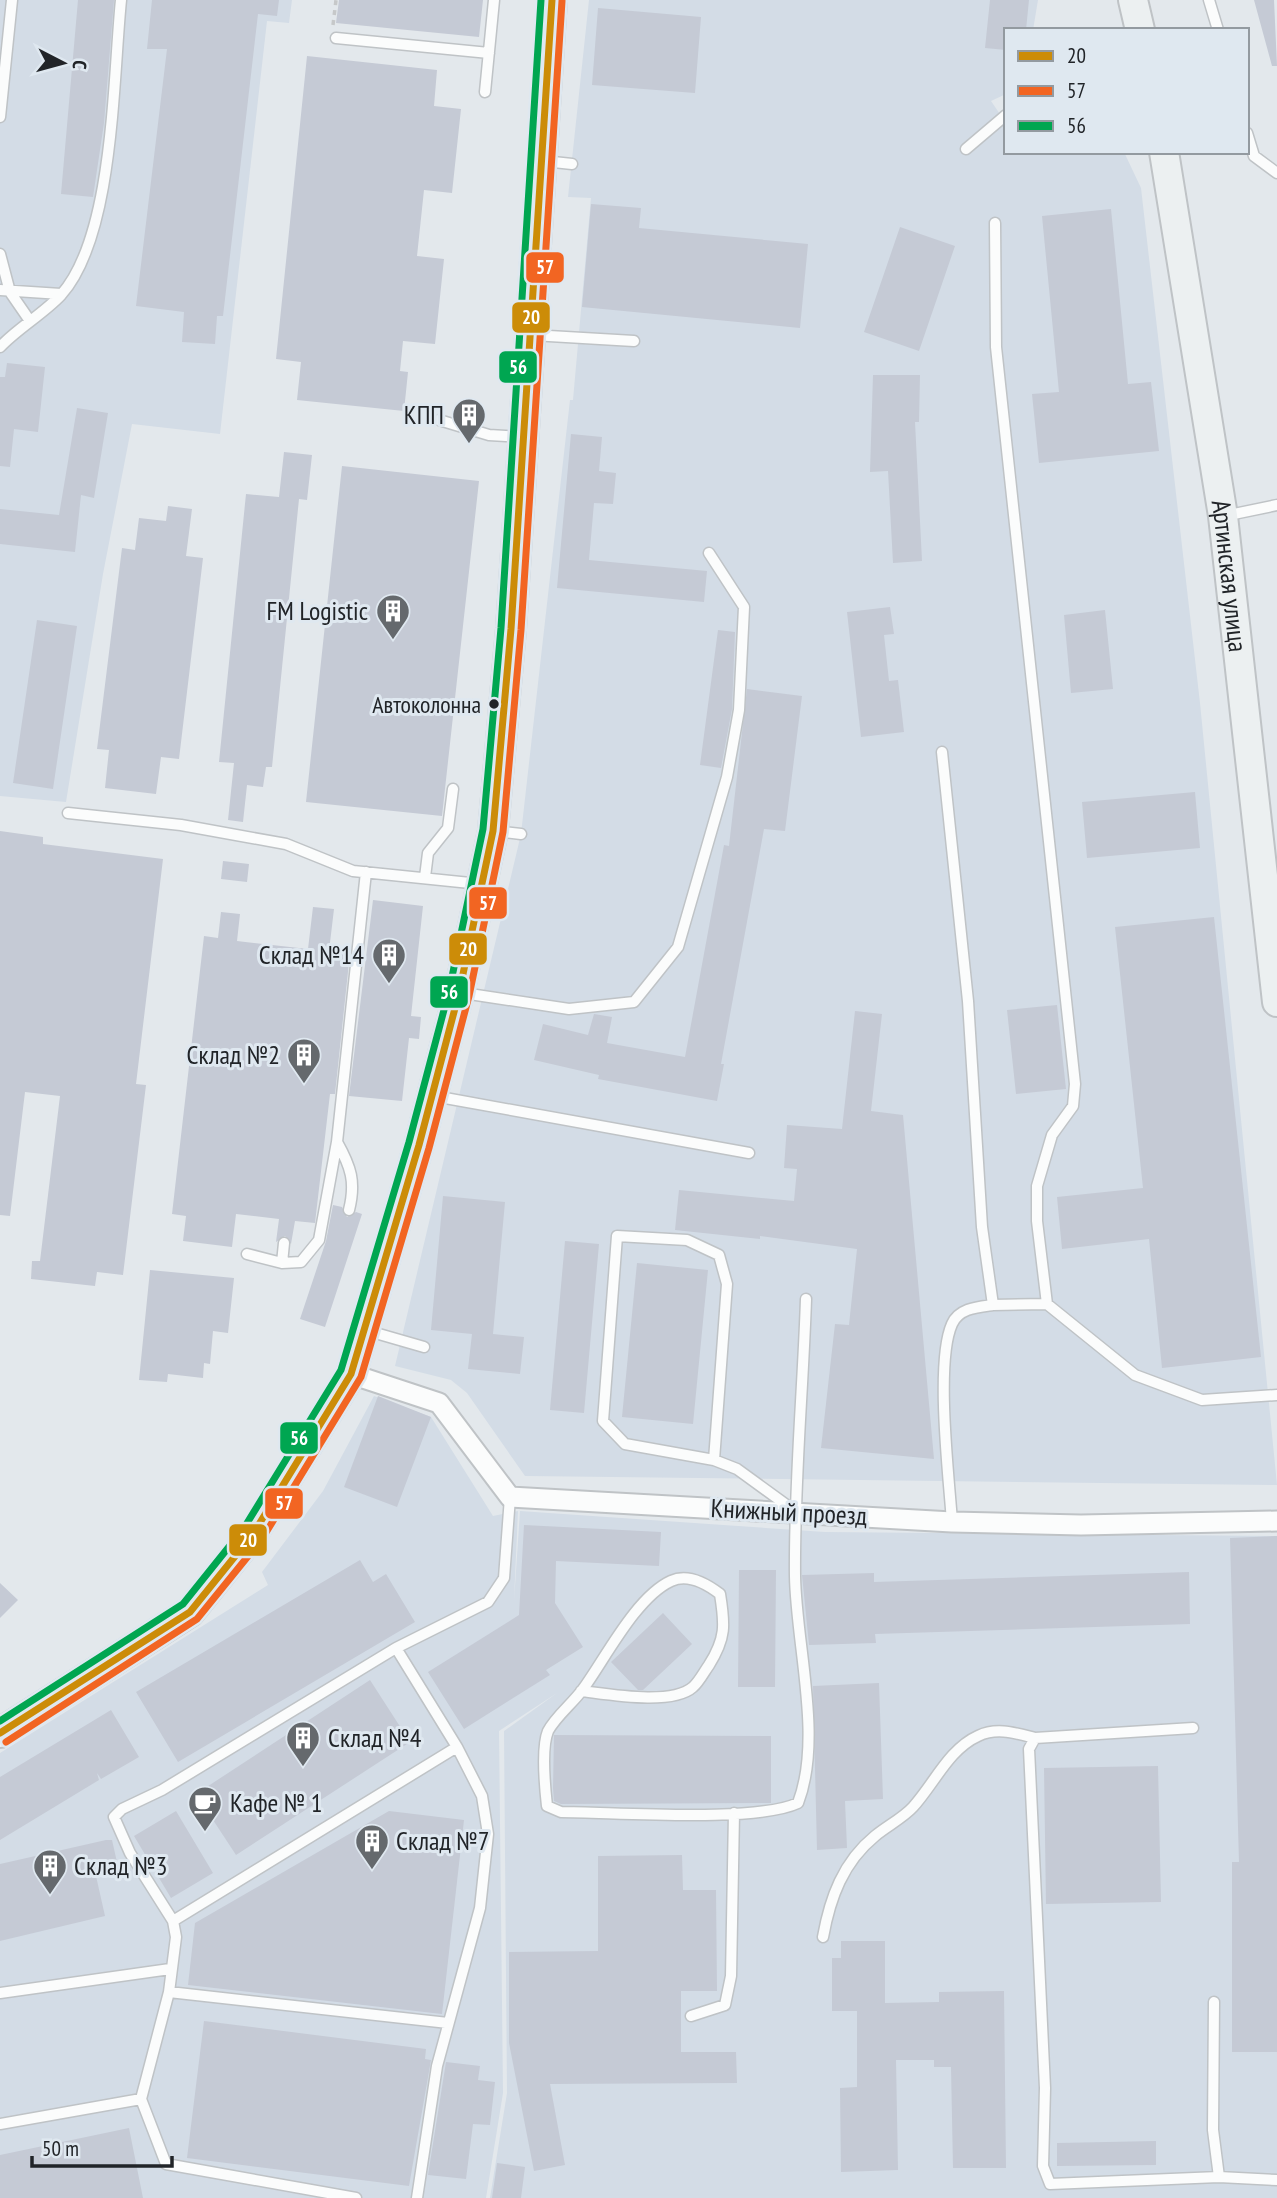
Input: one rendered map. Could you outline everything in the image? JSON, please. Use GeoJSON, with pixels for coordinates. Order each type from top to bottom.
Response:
{"type":"FeatureCollection","features":[{"type":"Feature","properties":{"kind":"main road"},"geometry":{"type":"LineString","coordinates":[[0,1733],[190,1612],[253,1534],[351,1374],[458,993],[484,884],[507,833],[511,629],[528,335],[552,0]]}},
{"type":"Feature","properties":{"kind":"main road"},"geometry":{"type":"LineString","coordinates":[[1133,0],[1140,28]]}},
{"type":"Feature","properties":{"kind":"main road","name":"Артинская улица"},"geometry":{"type":"LineString","coordinates":[[1164,154],[1223,516],[1277,1002]]}},
{"type":"Feature","properties":{"kind":"street"},"geometry":{"type":"LineString","coordinates":[[351,1374],[439,1404],[510,1497]]}},
{"type":"Feature","properties":{"kind":"street","name":"Книжный проезд"},"geometry":{"type":"LineString","coordinates":[[510,1497],[952,1522],[1081,1525],[1277,1521]]}},
{"type":"Feature","properties":{"kind":"lane"},"geometry":{"type":"LineString","coordinates":[[0,117],[12,0]]}},
{"type":"Feature","properties":{"kind":"lane"},"geometry":{"type":"LineString","coordinates":[[0,347],[61,294],[82,262],[103,189],[121,0]]}},
{"type":"Feature","properties":{"kind":"lane"},"geometry":{"type":"LineString","coordinates":[[485,92],[494,0]]}},
{"type":"Feature","properties":{"kind":"lane"},"geometry":{"type":"LineString","coordinates":[[1209,0],[1217,28]]}},
{"type":"Feature","properties":{"kind":"lane"},"geometry":{"type":"LineString","coordinates":[[336,37],[489,53]]}},
{"type":"Feature","properties":{"kind":"lane"},"geometry":{"type":"LineString","coordinates":[[966,149],[1004,117]]}},
{"type":"Feature","properties":{"kind":"lane"},"geometry":{"type":"LineString","coordinates":[[1249,140],[1254,156],[1277,173]]}},
{"type":"Feature","properties":{"kind":"lane"},"geometry":{"type":"LineString","coordinates":[[540,160],[572,164]]}},
{"type":"Feature","properties":{"kind":"lane"},"geometry":{"type":"LineString","coordinates":[[995,223],[996,347],[1075,1084],[1073,1106],[1052,1135],[1037,1186],[1037,1221],[1047,1304]]}},
{"type":"Feature","properties":{"kind":"lane"},"geometry":{"type":"LineString","coordinates":[[0,254],[5,291],[30,321]]}},
{"type":"Feature","properties":{"kind":"lane"},"geometry":{"type":"LineString","coordinates":[[5,291],[61,294]]}},
{"type":"Feature","properties":{"kind":"lane"},"geometry":{"type":"LineString","coordinates":[[528,335],[634,341]]}},
{"type":"Feature","properties":{"kind":"lane"},"geometry":{"type":"LineString","coordinates":[[439,420],[489,435],[522,437]]}},
{"type":"Feature","properties":{"kind":"lane"},"geometry":{"type":"LineString","coordinates":[[1223,516],[1277,505]]}},
{"type":"Feature","properties":{"kind":"lane"},"geometry":{"type":"LineString","coordinates":[[458,993],[569,1009],[634,1002],[678,947],[727,777],[739,710],[744,607],[709,553]]}},
{"type":"Feature","properties":{"kind":"lane"},"geometry":{"type":"LineString","coordinates":[[942,752],[968,1001],[982,1227],[993,1305]]}},
{"type":"Feature","properties":{"kind":"lane"},"geometry":{"type":"LineString","coordinates":[[425,877],[428,853],[448,828],[453,789]]}},
{"type":"Feature","properties":{"kind":"lane"},"geometry":{"type":"LineString","coordinates":[[68,813],[181,825],[286,844],[353,871],[484,884]]}},
{"type":"Feature","properties":{"kind":"lane"},"geometry":{"type":"LineString","coordinates":[[247,1254],[282,1263],[302,1262],[318,1240],[337,1142],[366,872]]}},
{"type":"Feature","properties":{"kind":"lane"},"geometry":{"type":"LineString","coordinates":[[430,1096],[749,1153]]}},
{"type":"Feature","properties":{"kind":"lane"},"geometry":{"type":"LineString","coordinates":[[337,1142],[351,1167],[353,1177],[354,1188],[349,1210]]}},
{"type":"Feature","properties":{"kind":"lane"},"geometry":{"type":"LineString","coordinates":[[714,1460],[727,1284],[719,1255],[687,1240],[617,1236],[603,1421],[625,1444],[714,1460],[737,1469],[797,1513]]}},
{"type":"Feature","properties":{"kind":"lane"},"geometry":{"type":"LineString","coordinates":[[282,1263],[284,1243]]}},
{"type":"Feature","properties":{"kind":"lane"},"geometry":{"type":"LineString","coordinates":[[581,1691],[630,1697],[676,1696],[692,1688],[722,1644],[724,1633],[720,1594],[708,1584],[690,1579],[672,1581],[647,1599],[548,1732],[544,1780],[547,1806],[561,1812],[734,1813],[786,1809],[798,1803],[804,1787],[807,1755],[805,1676],[795,1578],[806,1299]]}},
{"type":"Feature","properties":{"kind":"lane"},"geometry":{"type":"LineString","coordinates":[[952,1522],[945,1353],[952,1322],[967,1309],[993,1305],[1047,1304],[1135,1375],[1202,1400],[1277,1395]]}},
{"type":"Feature","properties":{"kind":"lane"},"geometry":{"type":"LineString","coordinates":[[364,1330],[424,1347]]}},
{"type":"Feature","properties":{"kind":"lane"},"geometry":{"type":"LineString","coordinates":[[356,2198],[166,2164],[141,2099],[169,1992],[176,1937],[173,1921],[130,1853],[114,1817],[122,1809],[162,1790],[396,1648],[488,1602],[504,1578],[510,1497]]}},
{"type":"Feature","properties":{"kind":"lane"},"geometry":{"type":"LineString","coordinates":[[396,1648],[457,1747],[482,1796],[488,1834],[480,1908],[437,2066],[418,2198]]}},
{"type":"Feature","properties":{"kind":"lane"},"geometry":{"type":"LineString","coordinates":[[823,1937],[830,1897],[854,1857],[874,1837],[912,1808],[961,1747],[978,1735],[1006,1730],[1035,1738],[1193,1728]]}},
{"type":"Feature","properties":{"kind":"lane"},"geometry":{"type":"LineString","coordinates":[[1035,1738],[1029,1749],[1041,1980],[1044,2166],[1050,2184],[1219,2177],[1277,2179]]}},
{"type":"Feature","properties":{"kind":"lane"},"geometry":{"type":"LineString","coordinates":[[173,1921],[457,1747]]}},
{"type":"Feature","properties":{"kind":"lane"},"geometry":{"type":"LineString","coordinates":[[691,2016],[725,2005],[731,1964],[734,1813]]}},
{"type":"Feature","properties":{"kind":"lane"},"geometry":{"type":"LineString","coordinates":[[0,1993],[170,1969]]}},
{"type":"Feature","properties":{"kind":"lane"},"geometry":{"type":"LineString","coordinates":[[169,1992],[448,2023]]}},
{"type":"Feature","properties":{"kind":"lane"},"geometry":{"type":"LineString","coordinates":[[1214,2002],[1213,2130],[1219,2177]]}},
{"type":"Feature","properties":{"kind":"lane"},"geometry":{"type":"LineString","coordinates":[[0,2124],[141,2099]]}},
{"type":"Feature","properties":{"kind":"path"},"geometry":{"type":"LineString","coordinates":[[333,25],[336,0]]}},
{"type":"Feature","properties":{"kind":"shaded area"},"geometry":{"type":"Polygon","coordinates":[[[0,0],[292,0],[289,23],[267,21],[220,434],[132,424],[103,574],[66,802],[0,796],[0,0]]]}},
{"type":"Feature","properties":{"kind":"shaded area"},"geometry":{"type":"Polygon","coordinates":[[[589,0],[1038,0],[1033,28],[1004,28],[1004,95],[991,101],[1004,120],[1004,154],[1125,154],[1141,188],[1200,703],[1277,1485],[525,1476],[467,1393],[451,1380],[395,1366],[521,834],[570,400],[573,400],[591,198],[568,197],[589,0]]]}},
{"type":"Feature","properties":{"kind":"shaded area"},"geometry":{"type":"Polygon","coordinates":[[[374,1396],[431,1417],[493,1516],[518,1511],[514,1601],[520,1511],[825,1532],[1277,1536],[1277,2198],[490,2198],[507,2093],[504,1731],[557,1693],[499,1731],[503,2093],[486,2198],[0,2198],[0,1753],[268,1585],[262,1572],[323,1491],[374,1396]]]}},
{"type":"Feature","properties":{"kind":"building"},"geometry":{"type":"Polygon","coordinates":[[[78,0],[114,0],[104,123],[93,197],[61,194],[78,0]]]}},
{"type":"Feature","properties":{"kind":"building"},"geometry":{"type":"Polygon","coordinates":[[[152,0],[279,0],[277,16],[258,14],[223,316],[217,316],[215,344],[182,342],[184,312],[136,306],[167,49],[147,49],[152,0]]]}},
{"type":"Feature","properties":{"kind":"building"},"geometry":{"type":"Polygon","coordinates":[[[339,0],[483,0],[479,37],[336,23],[339,0]]]}},
{"type":"Feature","properties":{"kind":"building"},"geometry":{"type":"Polygon","coordinates":[[[990,0],[1029,0],[1026,28],[1004,28],[1004,50],[985,48],[990,0]]]}},
{"type":"Feature","properties":{"kind":"building"},"geometry":{"type":"Polygon","coordinates":[[[1254,0],[1274,0],[1277,66],[1272,66],[1254,0]]]}},
{"type":"Feature","properties":{"kind":"building"},"geometry":{"type":"Polygon","coordinates":[[[598,8],[701,17],[695,93],[592,85],[598,8]]]}},
{"type":"Feature","properties":{"kind":"building"},"geometry":{"type":"Polygon","coordinates":[[[307,56],[437,70],[434,106],[461,109],[452,193],[424,190],[417,256],[444,259],[435,344],[403,341],[400,371],[408,372],[404,411],[297,400],[301,362],[276,359],[307,56]]]}},
{"type":"Feature","properties":{"kind":"building"},"geometry":{"type":"Polygon","coordinates":[[[591,204],[641,208],[639,228],[808,244],[800,328],[582,307],[591,204]]]}},
{"type":"Feature","properties":{"kind":"building"},"geometry":{"type":"Polygon","coordinates":[[[1111,209],[1128,384],[1151,382],[1159,451],[1039,463],[1032,394],[1059,392],[1042,216],[1111,209]]]}},
{"type":"Feature","properties":{"kind":"building"},"geometry":{"type":"Polygon","coordinates":[[[900,227],[955,246],[919,351],[864,332],[900,227]]]}},
{"type":"Feature","properties":{"kind":"building"},"geometry":{"type":"Polygon","coordinates":[[[7,363],[45,367],[38,432],[14,429],[10,467],[0,466],[0,377],[5,377],[7,363]]]}},
{"type":"Feature","properties":{"kind":"building"},"geometry":{"type":"Polygon","coordinates":[[[873,375],[920,375],[919,422],[915,422],[922,561],[893,563],[888,471],[870,472],[873,375]]]}},
{"type":"Feature","properties":{"kind":"building"},"geometry":{"type":"Polygon","coordinates":[[[77,408],[108,413],[94,498],[81,495],[75,552],[0,544],[0,509],[59,515],[77,408]]]}},
{"type":"Feature","properties":{"kind":"building"},"geometry":{"type":"Polygon","coordinates":[[[571,434],[602,437],[599,471],[616,473],[613,504],[594,503],[589,560],[707,571],[704,602],[557,588],[571,434]]]}},
{"type":"Feature","properties":{"kind":"building"},"geometry":{"type":"Polygon","coordinates":[[[284,452],[312,455],[307,500],[299,499],[272,767],[266,767],[263,787],[247,785],[243,822],[228,820],[234,763],[219,762],[246,494],[279,497],[284,452]]]}},
{"type":"Feature","properties":{"kind":"building","name":"FM Logistic"},"geometry":{"type":"Polygon","coordinates":[[[342,466],[479,481],[442,816],[306,802],[342,466]]]}},
{"type":"Feature","properties":{"kind":"building"},"geometry":{"type":"Polygon","coordinates":[[[168,506],[192,509],[186,556],[203,558],[179,759],[161,757],[156,794],[105,788],[109,750],[97,749],[122,548],[135,550],[139,518],[166,521],[168,506]]]}},
{"type":"Feature","properties":{"kind":"building"},"geometry":{"type":"Polygon","coordinates":[[[890,607],[894,634],[884,635],[889,681],[898,680],[904,732],[861,737],[847,612],[890,607]]]}},
{"type":"Feature","properties":{"kind":"building"},"geometry":{"type":"Polygon","coordinates":[[[1105,610],[1113,689],[1071,693],[1064,615],[1105,610]]]}},
{"type":"Feature","properties":{"kind":"building"},"geometry":{"type":"Polygon","coordinates":[[[37,620],[77,626],[53,789],[13,783],[37,620]]]}},
{"type":"Feature","properties":{"kind":"building"},"geometry":{"type":"Polygon","coordinates":[[[718,630],[735,632],[732,709],[721,768],[700,765],[718,630]]]}},
{"type":"Feature","properties":{"kind":"building"},"geometry":{"type":"Polygon","coordinates":[[[747,689],[802,696],[785,831],[764,829],[721,1064],[724,1064],[717,1101],[598,1079],[599,1075],[534,1060],[543,1024],[588,1035],[594,1014],[612,1017],[607,1043],[685,1057],[724,845],[729,846],[747,689]]]}},
{"type":"Feature","properties":{"kind":"building"},"geometry":{"type":"Polygon","coordinates":[[[1195,792],[1200,848],[1087,858],[1082,802],[1195,792]]]}},
{"type":"Feature","properties":{"kind":"building"},"geometry":{"type":"Polygon","coordinates":[[[0,831],[43,837],[43,844],[163,859],[136,1084],[146,1085],[123,1275],[97,1272],[95,1286],[31,1279],[32,1261],[40,1261],[60,1096],[25,1092],[10,1216],[0,1215],[0,831]]]}},
{"type":"Feature","properties":{"kind":"building"},"geometry":{"type":"Polygon","coordinates":[[[223,861],[249,864],[247,882],[221,879],[223,861]]]}},
{"type":"Feature","properties":{"kind":"building","name":"Склад №14"},"geometry":{"type":"Polygon","coordinates":[[[373,900],[423,906],[411,1016],[421,1017],[419,1039],[409,1038],[402,1101],[349,1096],[373,900]]]}},
{"type":"Feature","properties":{"kind":"building"},"geometry":{"type":"Polygon","coordinates":[[[313,907],[334,909],[329,951],[350,953],[335,1094],[330,1094],[315,1223],[295,1221],[291,1244],[285,1236],[276,1242],[279,1219],[236,1214],[232,1247],[183,1241],[186,1216],[172,1214],[204,936],[218,938],[221,912],[240,914],[237,941],[308,949],[313,907]]]}},
{"type":"Feature","properties":{"kind":"building"},"geometry":{"type":"Polygon","coordinates":[[[1214,917],[1261,1357],[1162,1368],[1149,1239],[1062,1249],[1057,1197],[1143,1188],[1115,927],[1214,917]]]}},
{"type":"Feature","properties":{"kind":"building"},"geometry":{"type":"Polygon","coordinates":[[[1057,1005],[1066,1089],[1016,1094],[1007,1010],[1057,1005]]]}},
{"type":"Feature","properties":{"kind":"building"},"geometry":{"type":"Polygon","coordinates":[[[855,1011],[882,1014],[871,1111],[903,1115],[934,1459],[821,1448],[835,1324],[849,1325],[857,1249],[760,1236],[760,1239],[675,1230],[679,1190],[794,1201],[797,1169],[784,1168],[787,1125],[842,1129],[855,1011]]]}},
{"type":"Feature","properties":{"kind":"building"},"geometry":{"type":"Polygon","coordinates":[[[443,1196],[505,1202],[493,1334],[524,1337],[520,1374],[468,1369],[472,1334],[431,1330],[443,1196]]]}},
{"type":"Feature","properties":{"kind":"building"},"geometry":{"type":"Polygon","coordinates":[[[333,1205],[342,1207],[347,1217],[356,1212],[362,1214],[325,1327],[300,1319],[326,1241],[333,1205]]]}},
{"type":"Feature","properties":{"kind":"building"},"geometry":{"type":"Polygon","coordinates":[[[565,1241],[599,1244],[584,1413],[550,1410],[565,1241]]]}},
{"type":"Feature","properties":{"kind":"building"},"geometry":{"type":"Polygon","coordinates":[[[637,1263],[708,1270],[693,1424],[622,1417],[637,1263]]]}},
{"type":"Feature","properties":{"kind":"building"},"geometry":{"type":"Polygon","coordinates":[[[150,1270],[234,1278],[228,1333],[213,1331],[210,1364],[204,1363],[203,1378],[168,1374],[167,1382],[139,1380],[150,1270]]]}},
{"type":"Feature","properties":{"kind":"building"},"geometry":{"type":"Polygon","coordinates":[[[378,1396],[431,1417],[397,1507],[344,1487],[378,1396]]]}},
{"type":"Feature","properties":{"kind":"building"},"geometry":{"type":"Polygon","coordinates":[[[524,1525],[661,1532],[659,1566],[556,1561],[555,1603],[583,1647],[546,1670],[550,1675],[464,1729],[428,1672],[519,1615],[524,1525]]]}},
{"type":"Feature","properties":{"kind":"building"},"geometry":{"type":"Polygon","coordinates":[[[1277,1536],[1277,2052],[1232,2052],[1232,1862],[1239,1862],[1230,1538],[1277,1536]]]}},
{"type":"Feature","properties":{"kind":"building"},"geometry":{"type":"Polygon","coordinates":[[[360,1560],[373,1582],[386,1574],[415,1622],[178,1762],[136,1692],[360,1560]]]}},
{"type":"Feature","properties":{"kind":"building"},"geometry":{"type":"Polygon","coordinates":[[[739,1570],[776,1570],[775,1687],[738,1687],[739,1570]]]}},
{"type":"Feature","properties":{"kind":"building"},"geometry":{"type":"Polygon","coordinates":[[[1189,1572],[1190,1624],[875,1634],[876,1643],[809,1645],[802,1575],[874,1573],[874,1582],[1189,1572]]]}},
{"type":"Feature","properties":{"kind":"building"},"geometry":{"type":"Polygon","coordinates":[[[0,1583],[18,1600],[0,1618],[0,1583]]]}},
{"type":"Feature","properties":{"kind":"building"},"geometry":{"type":"Polygon","coordinates":[[[663,1613],[692,1644],[643,1690],[638,1690],[611,1662],[663,1613]]]}},
{"type":"Feature","properties":{"kind":"building","name":"Склад №4"},"geometry":{"type":"Polygon","coordinates":[[[370,1680],[410,1742],[236,1855],[196,1794],[370,1680]]]}},
{"type":"Feature","properties":{"kind":"building"},"geometry":{"type":"Polygon","coordinates":[[[879,1683],[883,1799],[845,1801],[847,1848],[817,1850],[813,1686],[879,1683]]]}},
{"type":"Feature","properties":{"kind":"building"},"geometry":{"type":"Polygon","coordinates":[[[111,1710],[139,1757],[101,1779],[97,1773],[99,1780],[0,1840],[0,1777],[111,1710]]]}},
{"type":"Feature","properties":{"kind":"building"},"geometry":{"type":"Polygon","coordinates":[[[554,1735],[771,1736],[771,1803],[561,1804],[554,1801],[554,1735]]]}},
{"type":"Feature","properties":{"kind":"building"},"geometry":{"type":"Polygon","coordinates":[[[1158,1766],[1161,1902],[1046,1904],[1044,1768],[1158,1766]]]}},
{"type":"Feature","properties":{"kind":"building"},"geometry":{"type":"Polygon","coordinates":[[[176,1811],[213,1873],[171,1898],[134,1836],[176,1811]]]}},
{"type":"Feature","properties":{"kind":"building","name":"Склад №7"},"geometry":{"type":"Polygon","coordinates":[[[389,1811],[464,1820],[442,2014],[188,1985],[195,1923],[389,1811]]]}},
{"type":"Feature","properties":{"kind":"building","name":"Склад №3"},"geometry":{"type":"Polygon","coordinates":[[[112,1840],[119,1871],[96,1876],[105,1916],[0,1941],[0,1864],[112,1840]]]}},
{"type":"Feature","properties":{"kind":"building"},"geometry":{"type":"Polygon","coordinates":[[[682,1855],[683,1890],[716,1890],[717,1991],[681,1991],[681,2052],[736,2052],[737,2083],[550,2084],[565,2165],[534,2171],[509,2043],[509,1952],[598,1951],[598,1856],[682,1855]]]}},
{"type":"Feature","properties":{"kind":"building"},"geometry":{"type":"Polygon","coordinates":[[[841,1941],[885,1941],[885,2003],[939,2002],[939,1992],[1004,1991],[1006,2168],[953,2168],[951,2067],[934,2067],[934,2060],[896,2060],[898,2170],[841,2172],[840,2088],[857,2087],[857,2011],[832,2011],[832,1958],[841,1958],[841,1941]]]}},
{"type":"Feature","properties":{"kind":"building"},"geometry":{"type":"Polygon","coordinates":[[[204,2021],[426,2049],[425,2059],[431,2060],[409,2186],[187,2158],[204,2021]]]}},
{"type":"Feature","properties":{"kind":"building"},"geometry":{"type":"Polygon","coordinates":[[[446,2062],[480,2066],[478,2080],[495,2082],[490,2125],[473,2124],[466,2179],[428,2175],[446,2062]]]}},
{"type":"Feature","properties":{"kind":"building"},"geometry":{"type":"Polygon","coordinates":[[[129,2128],[143,2198],[0,2198],[0,2155],[129,2128]]]}},
{"type":"Feature","properties":{"kind":"building"},"geometry":{"type":"Polygon","coordinates":[[[1156,2141],[1156,2165],[1057,2166],[1057,2143],[1156,2141]]]}},
{"type":"Feature","properties":{"kind":"building"},"geometry":{"type":"Polygon","coordinates":[[[497,2163],[525,2167],[521,2198],[492,2198],[497,2163]]]}},
{"type":"Feature","properties":{"kind":"transit line","name":"56"},"geometry":{"type":"LineString","coordinates":[[0,1721],[183,1604],[244,1528],[341,1370],[409,1142],[449,991],[483,829],[501,628],[541,0]]}},
{"type":"Feature","properties":{"kind":"transit line","name":"20"},"geometry":{"type":"LineString","coordinates":[[0,1733],[190,1612],[253,1534],[351,1374],[419,1145],[459,993],[493,831],[511,629],[552,0]]}},
{"type":"Feature","properties":{"kind":"transit line","name":"57"},"geometry":{"type":"LineString","coordinates":[[6,1742],[197,1619],[262,1539],[361,1377],[429,1148],[469,996],[503,832],[521,630],[562,1]]}},
{"type":"Feature","properties":{"kind":"place","name":"КПП"},"geometry":{"type":"Point","coordinates":[469,445]}},
{"type":"Feature","properties":{"kind":"place","name":"FM Logistic"},"geometry":{"type":"Point","coordinates":[393,641]}},
{"type":"Feature","properties":{"kind":"place","name":"Автоколонна"},"geometry":{"type":"Point","coordinates":[494,704]}},
{"type":"Feature","properties":{"kind":"place","name":"Склад №14"},"geometry":{"type":"Point","coordinates":[389,985]}},
{"type":"Feature","properties":{"kind":"place","name":"Склад №2"},"geometry":{"type":"Point","coordinates":[304,1085]}},
{"type":"Feature","properties":{"kind":"place","name":"Склад №4"},"geometry":{"type":"Point","coordinates":[303,1768]}},
{"type":"Feature","properties":{"kind":"place","name":"Кафе № 1"},"geometry":{"type":"Point","coordinates":[205,1833]}},
{"type":"Feature","properties":{"kind":"place","name":"Склад №7"},"geometry":{"type":"Point","coordinates":[372,1871]}},
{"type":"Feature","properties":{"kind":"place","name":"Склад №3"},"geometry":{"type":"Point","coordinates":[50,1896]}}]}
